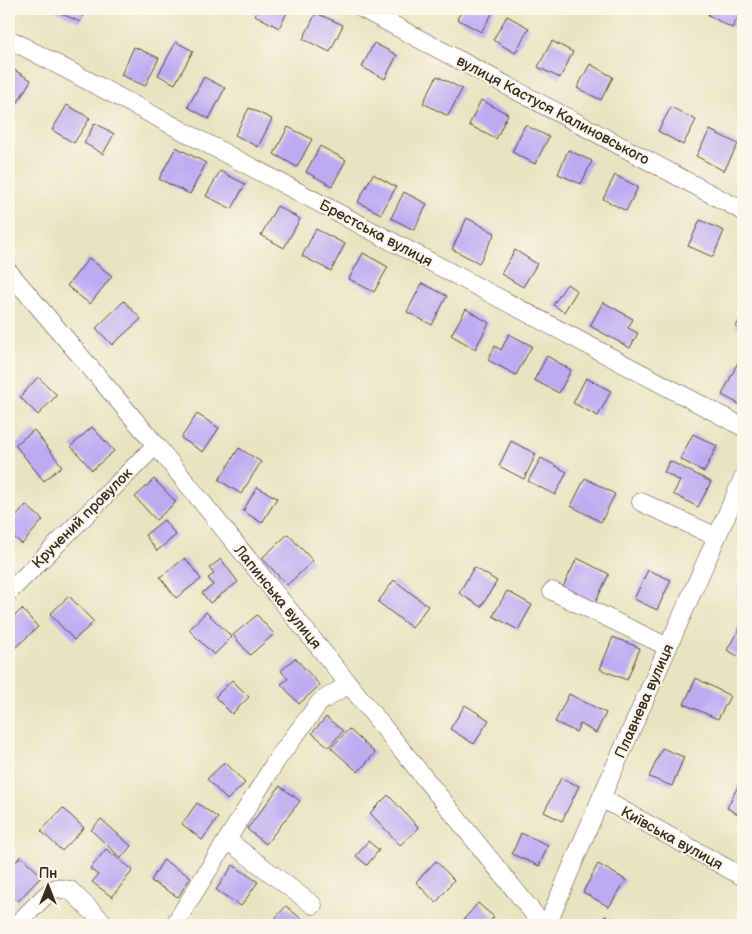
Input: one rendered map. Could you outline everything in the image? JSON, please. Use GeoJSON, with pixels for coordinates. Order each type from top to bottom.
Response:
{"type":"FeatureCollection","features":[{"type":"Feature","properties":{"kind":"street","name":"вулиця Кастуся Калиновського"},"geometry":{"type":"LineString","coordinates":[[363,9],[743,211]]}},
{"type":"Feature","properties":{"kind":"street","name":"Брестська вулиця"},"geometry":{"type":"LineString","coordinates":[[9,39],[743,427]]}},
{"type":"Feature","properties":{"kind":"street","name":"Лапинська вулиця"},"geometry":{"type":"LineString","coordinates":[[9,272],[156,445],[542,925]]}},
{"type":"Feature","properties":{"kind":"street","name":"Кручений провулок"},"geometry":{"type":"LineString","coordinates":[[9,592],[156,445]]}},
{"type":"Feature","properties":{"kind":"street","name":"Плавнева вулиця"},"geometry":{"type":"LineString","coordinates":[[546,925],[743,478]]}},
{"type":"Feature","properties":{"kind":"street"},"geometry":{"type":"LineString","coordinates":[[641,502],[717,538]]}},
{"type":"Feature","properties":{"kind":"street"},"geometry":{"type":"LineString","coordinates":[[552,591],[668,647]]}},
{"type":"Feature","properties":{"kind":"street"},"geometry":{"type":"LineString","coordinates":[[174,925],[278,758],[320,702],[349,684]]}},
{"type":"Feature","properties":{"kind":"street","name":"Київська вулиця"},"geometry":{"type":"LineString","coordinates":[[601,798],[743,877]]}},
{"type":"Feature","properties":{"kind":"street"},"geometry":{"type":"LineString","coordinates":[[227,840],[313,905]]}},
{"type":"Feature","properties":{"kind":"street"},"geometry":{"type":"LineString","coordinates":[[16,925],[45,896],[56,888],[70,890],[106,925]]}},
{"type":"Feature","properties":{"kind":"building"},"geometry":{"type":"Polygon","coordinates":[[[51,9],[86,9],[80,22],[51,9]]]}},
{"type":"Feature","properties":{"kind":"building"},"geometry":{"type":"Polygon","coordinates":[[[258,9],[289,9],[279,28],[255,15],[258,9]]]}},
{"type":"Feature","properties":{"kind":"building"},"geometry":{"type":"Polygon","coordinates":[[[463,9],[495,9],[481,32],[457,19],[463,9]]]}},
{"type":"Feature","properties":{"kind":"building"},"geometry":{"type":"Polygon","coordinates":[[[712,9],[743,9],[732,28],[708,15],[712,9]]]}},
{"type":"Feature","properties":{"kind":"building"},"geometry":{"type":"Polygon","coordinates":[[[316,13],[343,25],[330,52],[303,39],[316,13]]]}},
{"type":"Feature","properties":{"kind":"building"},"geometry":{"type":"Polygon","coordinates":[[[507,16],[529,28],[515,53],[493,40],[507,16]]]}},
{"type":"Feature","properties":{"kind":"building"},"geometry":{"type":"Polygon","coordinates":[[[552,41],[573,52],[560,78],[538,67],[552,41]]]}},
{"type":"Feature","properties":{"kind":"building"},"geometry":{"type":"Polygon","coordinates":[[[176,42],[193,51],[175,84],[158,75],[176,42]]]}},
{"type":"Feature","properties":{"kind":"building"},"geometry":{"type":"Polygon","coordinates":[[[374,43],[397,55],[385,79],[362,67],[374,43]]]}},
{"type":"Feature","properties":{"kind":"building"},"geometry":{"type":"Polygon","coordinates":[[[134,47],[159,58],[145,86],[121,75],[134,47]]]}},
{"type":"Feature","properties":{"kind":"building"},"geometry":{"type":"Polygon","coordinates":[[[590,64],[613,77],[601,100],[577,88],[590,64]]]}},
{"type":"Feature","properties":{"kind":"building"},"geometry":{"type":"Polygon","coordinates":[[[9,67],[31,80],[12,112],[9,110],[9,67]]]}},
{"type":"Feature","properties":{"kind":"building"},"geometry":{"type":"Polygon","coordinates":[[[437,76],[462,89],[448,116],[423,103],[437,76]]]}},
{"type":"Feature","properties":{"kind":"building"},"geometry":{"type":"Polygon","coordinates":[[[204,77],[225,88],[209,119],[188,107],[204,77]]]}},
{"type":"Feature","properties":{"kind":"building"},"geometry":{"type":"Polygon","coordinates":[[[481,100],[508,114],[496,139],[469,125],[481,100]]]}},
{"type":"Feature","properties":{"kind":"building"},"geometry":{"type":"Polygon","coordinates":[[[67,105],[90,118],[74,143],[52,130],[67,105]]]}},
{"type":"Feature","properties":{"kind":"building"},"geometry":{"type":"Polygon","coordinates":[[[671,107],[696,120],[683,145],[658,131],[671,107]]]}},
{"type":"Feature","properties":{"kind":"building"},"geometry":{"type":"Polygon","coordinates":[[[249,108],[272,119],[258,147],[235,135],[249,108]]]}},
{"type":"Feature","properties":{"kind":"building"},"geometry":{"type":"Polygon","coordinates":[[[95,123],[114,134],[103,154],[84,143],[95,123]]]}},
{"type":"Feature","properties":{"kind":"building"},"geometry":{"type":"Polygon","coordinates":[[[525,125],[549,137],[535,164],[512,152],[525,125]]]}},
{"type":"Feature","properties":{"kind":"building"},"geometry":{"type":"Polygon","coordinates":[[[288,127],[312,139],[297,167],[274,154],[288,127]]]}},
{"type":"Feature","properties":{"kind":"building"},"geometry":{"type":"Polygon","coordinates":[[[710,130],[738,144],[724,171],[696,156],[710,130]]]}},
{"type":"Feature","properties":{"kind":"building"},"geometry":{"type":"Polygon","coordinates":[[[320,146],[346,160],[332,186],[306,172],[320,146]]]}},
{"type":"Feature","properties":{"kind":"building"},"geometry":{"type":"Polygon","coordinates":[[[176,147],[206,163],[190,194],[159,179],[176,147]]]}},
{"type":"Feature","properties":{"kind":"building"},"geometry":{"type":"Polygon","coordinates":[[[568,150],[592,161],[581,184],[558,174],[568,150]]]}},
{"type":"Feature","properties":{"kind":"building"},"geometry":{"type":"Polygon","coordinates":[[[220,171],[245,184],[232,209],[206,196],[220,171]]]}},
{"type":"Feature","properties":{"kind":"building"},"geometry":{"type":"Polygon","coordinates":[[[373,174],[396,187],[381,214],[358,202],[373,174]]]}},
{"type":"Feature","properties":{"kind":"building"},"geometry":{"type":"Polygon","coordinates":[[[615,175],[638,187],[626,211],[603,199],[615,175]]]}},
{"type":"Feature","properties":{"kind":"building"},"geometry":{"type":"Polygon","coordinates":[[[404,192],[427,204],[414,230],[391,218],[404,192]]]}},
{"type":"Feature","properties":{"kind":"building"},"geometry":{"type":"Polygon","coordinates":[[[277,206],[300,219],[284,248],[261,235],[277,206]]]}},
{"type":"Feature","properties":{"kind":"building"},"geometry":{"type":"Polygon","coordinates":[[[467,218],[495,233],[479,263],[452,249],[467,218]]]}},
{"type":"Feature","properties":{"kind":"building"},"geometry":{"type":"Polygon","coordinates":[[[700,220],[724,231],[713,257],[688,246],[700,220]]]}},
{"type":"Feature","properties":{"kind":"building"},"geometry":{"type":"Polygon","coordinates":[[[316,229],[345,244],[331,271],[302,256],[316,229]]]}},
{"type":"Feature","properties":{"kind":"building"},"geometry":{"type":"Polygon","coordinates":[[[515,250],[537,264],[523,287],[501,274],[515,250]]]}},
{"type":"Feature","properties":{"kind":"building"},"geometry":{"type":"Polygon","coordinates":[[[363,253],[388,267],[374,292],[349,279],[363,253]]]}},
{"type":"Feature","properties":{"kind":"building"},"geometry":{"type":"Polygon","coordinates":[[[89,258],[112,276],[90,304],[67,286],[89,258]]]}},
{"type":"Feature","properties":{"kind":"building"},"geometry":{"type":"Polygon","coordinates":[[[422,283],[447,296],[432,325],[407,312],[422,283]]]}},
{"type":"Feature","properties":{"kind":"building"},"geometry":{"type":"Polygon","coordinates":[[[567,284],[577,291],[564,312],[553,305],[567,284]]]}},
{"type":"Feature","properties":{"kind":"building"},"geometry":{"type":"Polygon","coordinates":[[[124,301],[141,319],[112,345],[96,328],[124,301]]]}},
{"type":"Feature","properties":{"kind":"building"},"geometry":{"type":"Polygon","coordinates":[[[603,302],[633,319],[628,328],[638,333],[630,348],[590,326],[603,302]]]}},
{"type":"Feature","properties":{"kind":"building"},"geometry":{"type":"Polygon","coordinates":[[[466,309],[489,323],[475,349],[451,335],[466,309]]]}},
{"type":"Feature","properties":{"kind":"building"},"geometry":{"type":"Polygon","coordinates":[[[743,312],[743,331],[736,327],[743,312]]]}},
{"type":"Feature","properties":{"kind":"building"},"geometry":{"type":"Polygon","coordinates":[[[509,334],[532,346],[516,375],[488,360],[495,346],[501,350],[509,334]]]}},
{"type":"Feature","properties":{"kind":"building"},"geometry":{"type":"Polygon","coordinates":[[[547,356],[571,370],[559,393],[534,380],[547,356]]]}},
{"type":"Feature","properties":{"kind":"building"},"geometry":{"type":"Polygon","coordinates":[[[738,362],[743,364],[743,406],[722,395],[738,362]]]}},
{"type":"Feature","properties":{"kind":"building"},"geometry":{"type":"Polygon","coordinates":[[[38,377],[57,395],[38,415],[20,397],[38,377]]]}},
{"type":"Feature","properties":{"kind":"building"},"geometry":{"type":"Polygon","coordinates":[[[586,378],[611,391],[598,416],[573,403],[586,378]]]}},
{"type":"Feature","properties":{"kind":"building"},"geometry":{"type":"Polygon","coordinates":[[[197,414],[219,428],[203,452],[181,438],[197,414]]]}},
{"type":"Feature","properties":{"kind":"building"},"geometry":{"type":"Polygon","coordinates":[[[92,427],[114,451],[92,470],[71,446],[92,427]]]}},
{"type":"Feature","properties":{"kind":"building"},"geometry":{"type":"Polygon","coordinates":[[[34,430],[62,466],[44,481],[15,445],[34,430]]]}},
{"type":"Feature","properties":{"kind":"building"},"geometry":{"type":"Polygon","coordinates":[[[693,434],[717,446],[704,472],[680,459],[693,434]]]}},
{"type":"Feature","properties":{"kind":"building"},"geometry":{"type":"Polygon","coordinates":[[[511,441],[536,454],[524,479],[499,466],[511,441]]]}},
{"type":"Feature","properties":{"kind":"building"},"geometry":{"type":"Polygon","coordinates":[[[239,448],[261,462],[241,494],[219,480],[239,448]]]}},
{"type":"Feature","properties":{"kind":"building"},"geometry":{"type":"Polygon","coordinates":[[[541,458],[567,472],[555,495],[528,481],[541,458]]]}},
{"type":"Feature","properties":{"kind":"building"},"geometry":{"type":"Polygon","coordinates":[[[670,461],[711,482],[698,507],[673,494],[680,481],[664,472],[670,461]]]}},
{"type":"Feature","properties":{"kind":"building"},"geometry":{"type":"Polygon","coordinates":[[[585,478],[615,494],[601,522],[571,506],[585,478]]]}},
{"type":"Feature","properties":{"kind":"building"},"geometry":{"type":"Polygon","coordinates":[[[154,479],[176,502],[156,520],[135,497],[154,479]]]}},
{"type":"Feature","properties":{"kind":"building"},"geometry":{"type":"Polygon","coordinates":[[[257,487],[277,498],[262,523],[243,511],[257,487]]]}},
{"type":"Feature","properties":{"kind":"building"},"geometry":{"type":"Polygon","coordinates":[[[26,505],[43,520],[22,544],[9,533],[9,525],[26,505]]]}},
{"type":"Feature","properties":{"kind":"building"},"geometry":{"type":"Polygon","coordinates":[[[164,520],[176,535],[157,551],[145,535],[164,520]]]}},
{"type":"Feature","properties":{"kind":"building"},"geometry":{"type":"Polygon","coordinates":[[[288,534],[313,561],[287,585],[262,558],[288,534]]]}},
{"type":"Feature","properties":{"kind":"building"},"geometry":{"type":"Polygon","coordinates":[[[185,558],[201,579],[176,598],[160,577],[185,558]]]}},
{"type":"Feature","properties":{"kind":"building"},"geometry":{"type":"Polygon","coordinates":[[[577,558],[609,574],[594,605],[562,589],[577,558]]]}},
{"type":"Feature","properties":{"kind":"building"},"geometry":{"type":"Polygon","coordinates":[[[221,559],[238,582],[210,603],[202,593],[213,585],[208,578],[214,574],[209,568],[221,559]]]}},
{"type":"Feature","properties":{"kind":"building"},"geometry":{"type":"Polygon","coordinates":[[[474,567],[497,581],[481,607],[459,593],[474,567]]]}},
{"type":"Feature","properties":{"kind":"building"},"geometry":{"type":"Polygon","coordinates":[[[648,570],[671,580],[657,610],[634,599],[648,570]]]}},
{"type":"Feature","properties":{"kind":"building"},"geometry":{"type":"Polygon","coordinates":[[[743,577],[743,597],[736,594],[743,577]]]}},
{"type":"Feature","properties":{"kind":"building"},"geometry":{"type":"Polygon","coordinates":[[[394,580],[428,606],[412,628],[378,602],[394,580]]]}},
{"type":"Feature","properties":{"kind":"building"},"geometry":{"type":"Polygon","coordinates":[[[507,591],[532,605],[518,630],[493,616],[507,591]]]}},
{"type":"Feature","properties":{"kind":"building"},"geometry":{"type":"Polygon","coordinates":[[[69,596],[94,622],[74,640],[50,614],[69,596]]]}},
{"type":"Feature","properties":{"kind":"building"},"geometry":{"type":"Polygon","coordinates":[[[22,609],[38,627],[15,648],[9,641],[9,621],[22,609]]]}},
{"type":"Feature","properties":{"kind":"building"},"geometry":{"type":"Polygon","coordinates":[[[206,612],[232,637],[214,655],[189,630],[206,612]]]}},
{"type":"Feature","properties":{"kind":"building"},"geometry":{"type":"Polygon","coordinates":[[[257,615],[274,634],[250,655],[233,635],[257,615]]]}},
{"type":"Feature","properties":{"kind":"building"},"geometry":{"type":"Polygon","coordinates":[[[741,625],[743,626],[743,659],[727,650],[741,625]]]}},
{"type":"Feature","properties":{"kind":"building"},"geometry":{"type":"Polygon","coordinates":[[[613,637],[640,648],[627,680],[600,669],[613,637]]]}},
{"type":"Feature","properties":{"kind":"building"},"geometry":{"type":"Polygon","coordinates":[[[295,658],[320,685],[299,704],[281,684],[288,679],[281,671],[295,658]]]}},
{"type":"Feature","properties":{"kind":"building"},"geometry":{"type":"Polygon","coordinates":[[[696,678],[730,696],[718,719],[684,704],[696,678]]]}},
{"type":"Feature","properties":{"kind":"building"},"geometry":{"type":"Polygon","coordinates":[[[232,680],[249,697],[232,714],[215,697],[232,680]]]}},
{"type":"Feature","properties":{"kind":"building"},"geometry":{"type":"Polygon","coordinates":[[[569,694],[606,713],[596,733],[580,724],[576,732],[555,722],[569,694]]]}},
{"type":"Feature","properties":{"kind":"building"},"geometry":{"type":"Polygon","coordinates":[[[465,705],[489,720],[474,744],[450,729],[465,705]]]}},
{"type":"Feature","properties":{"kind":"building"},"geometry":{"type":"Polygon","coordinates":[[[326,717],[343,731],[329,747],[312,733],[326,717]]]}},
{"type":"Feature","properties":{"kind":"building"},"geometry":{"type":"Polygon","coordinates":[[[349,729],[375,753],[358,772],[331,748],[349,729]]]}},
{"type":"Feature","properties":{"kind":"building"},"geometry":{"type":"Polygon","coordinates":[[[662,748],[684,757],[672,786],[649,777],[662,748]]]}},
{"type":"Feature","properties":{"kind":"building"},"geometry":{"type":"Polygon","coordinates":[[[225,762],[245,783],[227,800],[207,779],[225,762]]]}},
{"type":"Feature","properties":{"kind":"building"},"geometry":{"type":"Polygon","coordinates":[[[561,778],[579,786],[562,821],[544,812],[561,778]]]}},
{"type":"Feature","properties":{"kind":"building"},"geometry":{"type":"Polygon","coordinates":[[[739,784],[743,786],[743,817],[727,808],[739,784]]]}},
{"type":"Feature","properties":{"kind":"building"},"geometry":{"type":"Polygon","coordinates":[[[280,786],[300,801],[266,844],[247,829],[280,786]]]}},
{"type":"Feature","properties":{"kind":"building"},"geometry":{"type":"Polygon","coordinates":[[[388,795],[419,828],[400,845],[370,813],[388,795]]]}},
{"type":"Feature","properties":{"kind":"building"},"geometry":{"type":"Polygon","coordinates":[[[197,803],[218,818],[202,840],[182,824],[197,803]]]}},
{"type":"Feature","properties":{"kind":"building"},"geometry":{"type":"Polygon","coordinates":[[[63,808],[84,828],[62,851],[41,831],[63,808]]]}},
{"type":"Feature","properties":{"kind":"building"},"geometry":{"type":"Polygon","coordinates":[[[101,819],[131,846],[121,858],[91,830],[101,819]]]}},
{"type":"Feature","properties":{"kind":"building"},"geometry":{"type":"Polygon","coordinates":[[[521,833],[548,845],[539,866],[512,854],[521,833]]]}},
{"type":"Feature","properties":{"kind":"building"},"geometry":{"type":"Polygon","coordinates":[[[368,841],[379,850],[367,865],[356,856],[368,841]]]}},
{"type":"Feature","properties":{"kind":"building"},"geometry":{"type":"Polygon","coordinates":[[[106,849],[133,870],[112,897],[92,882],[98,875],[90,869],[106,849]]]}},
{"type":"Feature","properties":{"kind":"building"},"geometry":{"type":"Polygon","coordinates":[[[21,856],[42,876],[18,901],[9,893],[9,869],[21,856]]]}},
{"type":"Feature","properties":{"kind":"building"},"geometry":{"type":"Polygon","coordinates":[[[163,860],[191,877],[178,897],[151,881],[163,860]]]}},
{"type":"Feature","properties":{"kind":"building"},"geometry":{"type":"Polygon","coordinates":[[[436,861],[454,880],[436,903],[416,882],[436,861]]]}},
{"type":"Feature","properties":{"kind":"building"},"geometry":{"type":"Polygon","coordinates":[[[598,864],[626,880],[609,907],[583,892],[598,864]]]}},
{"type":"Feature","properties":{"kind":"building"},"geometry":{"type":"Polygon","coordinates":[[[233,865],[258,882],[241,906],[216,890],[233,865]]]}},
{"type":"Feature","properties":{"kind":"building"},"geometry":{"type":"Polygon","coordinates":[[[478,903],[494,917],[486,925],[459,925],[478,903]]]}},
{"type":"Feature","properties":{"kind":"building"},"geometry":{"type":"Polygon","coordinates":[[[286,906],[305,922],[301,925],[269,925],[286,906]]]}},
{"type":"Feature","properties":{"kind":"building"},"geometry":{"type":"Polygon","coordinates":[[[605,916],[620,925],[600,925],[605,916]]]}}]}
